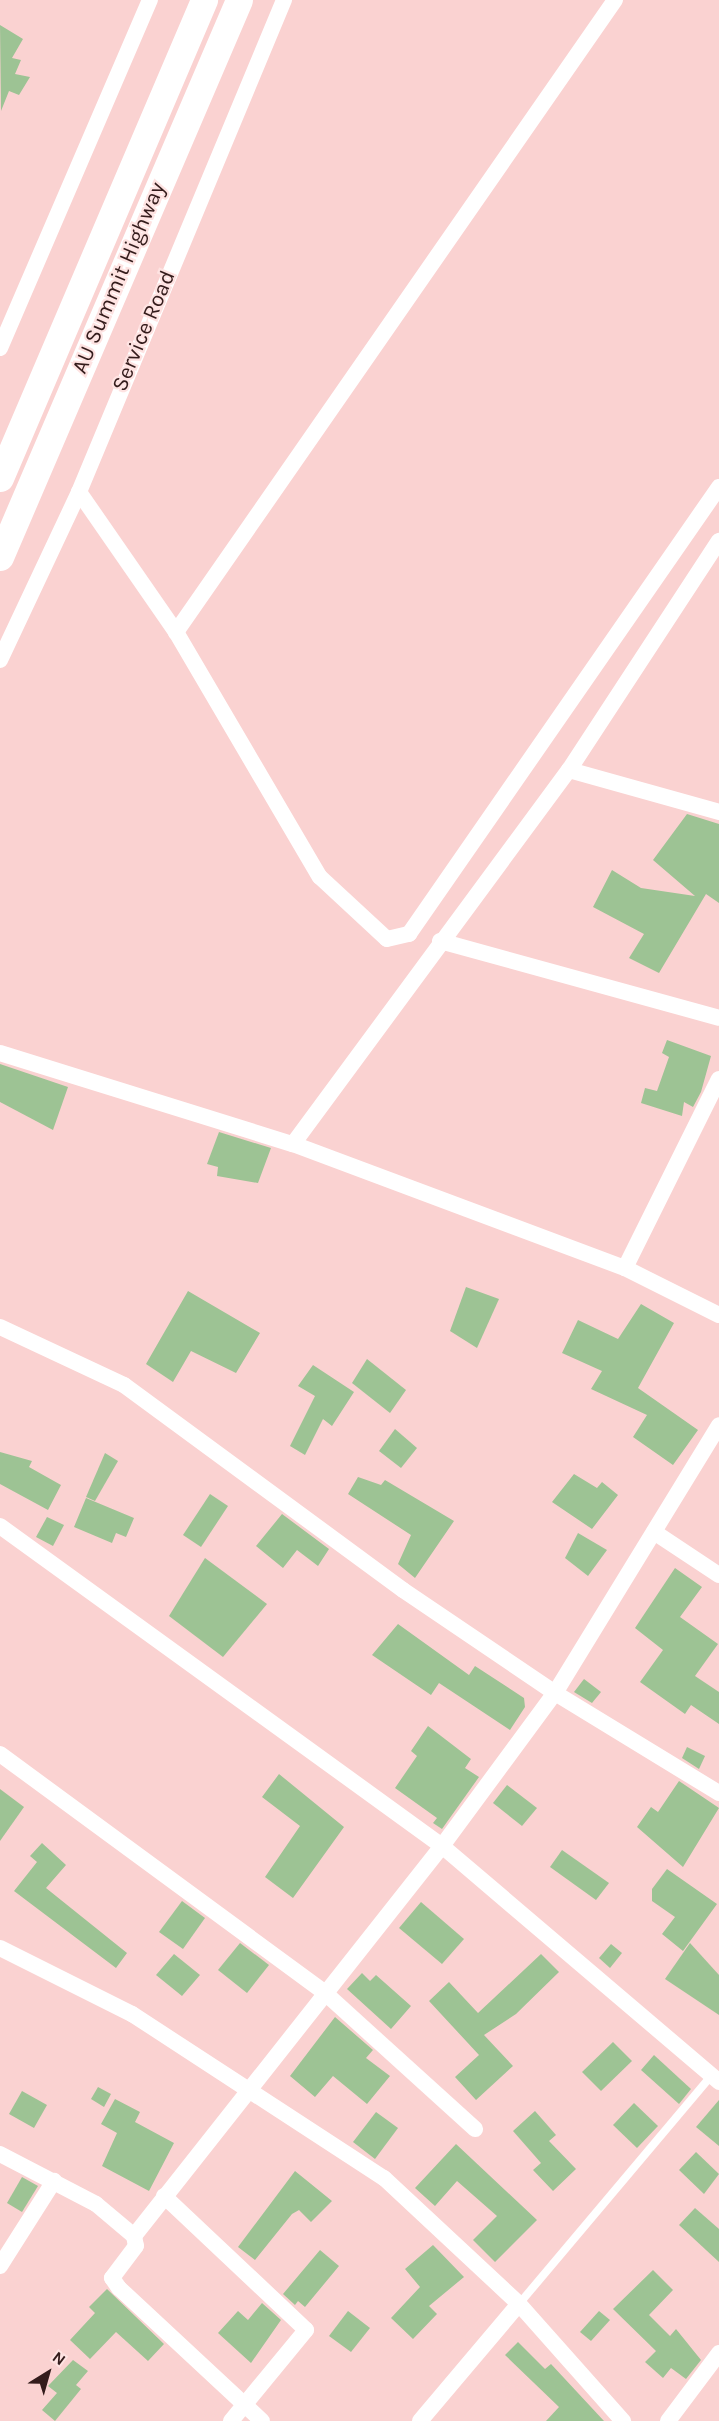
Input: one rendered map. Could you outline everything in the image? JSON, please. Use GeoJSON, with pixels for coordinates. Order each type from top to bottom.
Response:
{"type":"FeatureCollection","features":[{"type":"Feature","properties":{"kind":"main road","name":"AU Summit Highway"},"geometry":{"type":"LineString","coordinates":[[0,478],[204,0]]}},
{"type":"Feature","properties":{"kind":"main road","name":"AU Summit Highway"},"geometry":{"type":"LineString","coordinates":[[0,557],[239,0]]}},
{"type":"Feature","properties":{"kind":"street"},"geometry":{"type":"LineString","coordinates":[[0,348],[150,0]]}},
{"type":"Feature","properties":{"kind":"street","name":"Service Road"},"geometry":{"type":"LineString","coordinates":[[0,660],[79,492],[284,0]]}},
{"type":"Feature","properties":{"kind":"street"},"geometry":{"type":"LineString","coordinates":[[176,632],[615,0]]}},
{"type":"Feature","properties":{"kind":"street"},"geometry":{"type":"LineString","coordinates":[[79,492],[176,632],[320,877],[387,939],[409,934],[719,487]]}},
{"type":"Feature","properties":{"kind":"street"},"geometry":{"type":"LineString","coordinates":[[293,1144],[440,941],[569,770],[719,541]]}},
{"type":"Feature","properties":{"kind":"street"},"geometry":{"type":"LineString","coordinates":[[569,770],[719,812]]}},
{"type":"Feature","properties":{"kind":"street"},"geometry":{"type":"LineString","coordinates":[[440,941],[719,1018]]}},
{"type":"Feature","properties":{"kind":"street"},"geometry":{"type":"LineString","coordinates":[[0,1053],[293,1144],[625,1268],[719,1315]]}},
{"type":"Feature","properties":{"kind":"street"},"geometry":{"type":"LineString","coordinates":[[625,1268],[719,1079]]}},
{"type":"Feature","properties":{"kind":"street"},"geometry":{"type":"LineString","coordinates":[[0,1328],[124,1385],[403,1590],[555,1693],[719,1793]]}},
{"type":"Feature","properties":{"kind":"street"},"geometry":{"type":"LineString","coordinates":[[134,2236],[248,2087],[442,1846],[555,1693],[719,1425]]}},
{"type":"Feature","properties":{"kind":"street"},"geometry":{"type":"LineString","coordinates":[[0,1526],[442,1846],[716,2075]]}},
{"type":"Feature","properties":{"kind":"street"},"geometry":{"type":"LineString","coordinates":[[654,1532],[719,1575]]}},
{"type":"Feature","properties":{"kind":"street"},"geometry":{"type":"LineString","coordinates":[[0,1754],[324,1992],[475,2129]]}},
{"type":"Feature","properties":{"kind":"street"},"geometry":{"type":"LineString","coordinates":[[0,1948],[132,2014],[248,2087],[384,2178],[519,2304],[623,2421]]}},
{"type":"Feature","properties":{"kind":"street"},"geometry":{"type":"LineString","coordinates":[[0,2154],[96,2204],[134,2236],[136,2246],[112,2278],[262,2421]]}},
{"type":"Feature","properties":{"kind":"street"},"geometry":{"type":"LineString","coordinates":[[0,2266],[54,2181]]}},
{"type":"Feature","properties":{"kind":"street"},"geometry":{"type":"LineString","coordinates":[[164,2196],[304,2324],[304,2339],[231,2421]]}},
{"type":"Feature","properties":{"kind":"street"},"geometry":{"type":"LineString","coordinates":[[420,2421],[519,2304]]}},
{"type":"Feature","properties":{"kind":"street"},"geometry":{"type":"LineString","coordinates":[[668,2421],[719,2355]]}},
{"type":"Feature","properties":{"kind":"lane"},"geometry":{"type":"LineString","coordinates":[[519,2304],[716,2075]]}},
{"type":"Feature","properties":{"kind":"building"},"geometry":{"type":"Polygon","coordinates":[[[0,25],[23,39],[12,58],[21,60],[15,74],[30,77],[19,95],[9,91],[1,111],[0,25]]]}},
{"type":"Feature","properties":{"kind":"building"},"geometry":{"type":"Polygon","coordinates":[[[687,814],[719,824],[719,903],[706,894],[659,973],[629,958],[644,934],[593,907],[612,870],[641,888],[695,896],[653,860],[687,814]]]}},
{"type":"Feature","properties":{"kind":"building"},"geometry":{"type":"Polygon","coordinates":[[[667,1040],[711,1056],[701,1092],[693,1107],[684,1102],[682,1116],[641,1103],[645,1088],[657,1091],[669,1057],[662,1053],[667,1040]]]}},
{"type":"Feature","properties":{"kind":"building"},"geometry":{"type":"Polygon","coordinates":[[[0,1064],[68,1087],[53,1130],[0,1102],[0,1064]]]}},
{"type":"Feature","properties":{"kind":"building"},"geometry":{"type":"Polygon","coordinates":[[[219,1132],[271,1148],[258,1183],[217,1176],[218,1167],[207,1164],[219,1132]]]}},
{"type":"Feature","properties":{"kind":"building"},"geometry":{"type":"Polygon","coordinates":[[[466,1287],[499,1299],[477,1348],[450,1331],[466,1287]]]}},
{"type":"Feature","properties":{"kind":"building"},"geometry":{"type":"Polygon","coordinates":[[[188,1291],[260,1333],[236,1373],[191,1351],[173,1382],[146,1364],[188,1291]]]}},
{"type":"Feature","properties":{"kind":"building"},"geometry":{"type":"Polygon","coordinates":[[[641,1304],[674,1323],[638,1388],[698,1430],[673,1465],[633,1437],[647,1415],[591,1389],[602,1371],[562,1353],[578,1320],[618,1339],[641,1304]]]}},
{"type":"Feature","properties":{"kind":"building"},"geometry":{"type":"Polygon","coordinates":[[[367,1359],[406,1390],[390,1413],[352,1383],[367,1359]]]}},
{"type":"Feature","properties":{"kind":"building"},"geometry":{"type":"Polygon","coordinates":[[[313,1365],[354,1392],[332,1426],[323,1419],[305,1455],[290,1446],[315,1396],[298,1386],[313,1365]]]}},
{"type":"Feature","properties":{"kind":"building"},"geometry":{"type":"Polygon","coordinates":[[[395,1429],[417,1448],[401,1468],[379,1451],[395,1429]]]}},
{"type":"Feature","properties":{"kind":"building"},"geometry":{"type":"Polygon","coordinates":[[[0,1452],[32,1461],[29,1467],[61,1485],[48,1510],[0,1484],[0,1452]]]}},
{"type":"Feature","properties":{"kind":"building"},"geometry":{"type":"Polygon","coordinates":[[[105,1453],[118,1461],[95,1501],[86,1497],[105,1453]]]}},
{"type":"Feature","properties":{"kind":"building"},"geometry":{"type":"Polygon","coordinates":[[[574,1474],[597,1488],[602,1482],[618,1495],[592,1529],[552,1502],[574,1474]]]}},
{"type":"Feature","properties":{"kind":"building"},"geometry":{"type":"Polygon","coordinates":[[[358,1477],[381,1485],[385,1480],[454,1521],[415,1578],[398,1564],[411,1535],[348,1494],[358,1477]]]}},
{"type":"Feature","properties":{"kind":"building"},"geometry":{"type":"Polygon","coordinates":[[[210,1494],[228,1506],[201,1547],[183,1535],[210,1494]]]}},
{"type":"Feature","properties":{"kind":"building"},"geometry":{"type":"Polygon","coordinates":[[[86,1498],[134,1518],[126,1537],[116,1533],[112,1543],[74,1527],[86,1498]]]}},
{"type":"Feature","properties":{"kind":"building"},"geometry":{"type":"Polygon","coordinates":[[[282,1514],[329,1549],[318,1566],[297,1550],[283,1568],[256,1546],[282,1514]]]}},
{"type":"Feature","properties":{"kind":"building"},"geometry":{"type":"Polygon","coordinates":[[[47,1517],[64,1525],[53,1546],[36,1537],[47,1517]]]}},
{"type":"Feature","properties":{"kind":"building"},"geometry":{"type":"Polygon","coordinates":[[[578,1533],[607,1550],[588,1576],[565,1558],[578,1533]]]}},
{"type":"Feature","properties":{"kind":"building"},"geometry":{"type":"Polygon","coordinates":[[[205,1558],[267,1604],[223,1657],[169,1616],[205,1558]]]}},
{"type":"Feature","properties":{"kind":"building"},"geometry":{"type":"Polygon","coordinates":[[[675,1568],[702,1587],[680,1617],[718,1644],[695,1676],[719,1692],[719,1724],[691,1705],[685,1714],[640,1682],[663,1650],[635,1628],[675,1568]]]}},
{"type":"Feature","properties":{"kind":"building"},"geometry":{"type":"Polygon","coordinates":[[[398,1624],[469,1675],[475,1666],[524,1698],[525,1707],[510,1730],[439,1683],[431,1695],[372,1655],[398,1624]]]}},
{"type":"Feature","properties":{"kind":"building"},"geometry":{"type":"Polygon","coordinates":[[[584,1679],[601,1692],[592,1703],[574,1692],[584,1679]]]}},
{"type":"Feature","properties":{"kind":"building"},"geometry":{"type":"Polygon","coordinates":[[[428,1726],[471,1759],[465,1768],[479,1777],[442,1829],[433,1823],[437,1818],[395,1788],[417,1756],[411,1751],[428,1726]]]}},
{"type":"Feature","properties":{"kind":"building"},"geometry":{"type":"Polygon","coordinates":[[[687,1747],[705,1756],[699,1769],[682,1758],[687,1747]]]}},
{"type":"Feature","properties":{"kind":"building"},"geometry":{"type":"Polygon","coordinates":[[[279,1774],[344,1827],[293,1898],[265,1877],[300,1826],[262,1797],[279,1774]]]}},
{"type":"Feature","properties":{"kind":"building"},"geometry":{"type":"Polygon","coordinates":[[[679,1781],[719,1808],[683,1867],[637,1827],[651,1807],[658,1812],[679,1781]]]}},
{"type":"Feature","properties":{"kind":"building"},"geometry":{"type":"Polygon","coordinates":[[[507,1785],[537,1808],[522,1826],[493,1803],[507,1785]]]}},
{"type":"Feature","properties":{"kind":"building"},"geometry":{"type":"Polygon","coordinates":[[[0,1789],[24,1807],[0,1841],[0,1789]]]}},
{"type":"Feature","properties":{"kind":"building"},"geometry":{"type":"Polygon","coordinates":[[[42,1843],[66,1865],[46,1888],[127,1953],[116,1968],[14,1891],[37,1862],[30,1856],[42,1843]]]}},
{"type":"Feature","properties":{"kind":"building"},"geometry":{"type":"Polygon","coordinates":[[[562,1850],[609,1883],[596,1900],[550,1867],[562,1850]]]}},
{"type":"Feature","properties":{"kind":"building"},"geometry":{"type":"Polygon","coordinates":[[[667,1869],[717,1904],[683,1951],[662,1934],[675,1917],[652,1901],[652,1889],[667,1869]]]}},
{"type":"Feature","properties":{"kind":"building"},"geometry":{"type":"Polygon","coordinates":[[[182,1901],[205,1918],[183,1949],[159,1932],[182,1901]]]}},
{"type":"Feature","properties":{"kind":"building"},"geometry":{"type":"Polygon","coordinates":[[[421,1902],[464,1939],[442,1964],[399,1928],[421,1902]]]}},
{"type":"Feature","properties":{"kind":"building"},"geometry":{"type":"Polygon","coordinates":[[[240,1943],[269,1965],[247,1993],[218,1970],[240,1943]]]}},
{"type":"Feature","properties":{"kind":"building"},"geometry":{"type":"Polygon","coordinates":[[[690,1943],[719,1975],[719,2015],[665,1979],[690,1943]]]}},
{"type":"Feature","properties":{"kind":"building"},"geometry":{"type":"Polygon","coordinates":[[[611,1944],[622,1953],[610,1968],[599,1958],[611,1944]]]}},
{"type":"Feature","properties":{"kind":"building"},"geometry":{"type":"Polygon","coordinates":[[[174,1954],[200,1975],[182,1996],[156,1975],[174,1954]]]}},
{"type":"Feature","properties":{"kind":"building"},"geometry":{"type":"Polygon","coordinates":[[[541,1954],[559,1972],[516,2014],[484,2035],[513,2066],[476,2100],[455,2077],[479,2055],[429,2001],[449,1982],[478,2013],[541,1954]]]}},
{"type":"Feature","properties":{"kind":"building"},"geometry":{"type":"Polygon","coordinates":[[[362,1973],[370,1981],[376,1975],[411,2006],[391,2029],[347,1989],[362,1973]]]}},
{"type":"Feature","properties":{"kind":"building"},"geometry":{"type":"Polygon","coordinates":[[[335,2017],[373,2050],[366,2058],[390,2076],[367,2104],[333,2076],[315,2097],[290,2076],[335,2017]]]}},
{"type":"Feature","properties":{"kind":"building"},"geometry":{"type":"Polygon","coordinates":[[[613,2042],[632,2061],[601,2091],[582,2072],[613,2042]]]}},
{"type":"Feature","properties":{"kind":"building"},"geometry":{"type":"Polygon","coordinates":[[[654,2055],[691,2089],[679,2104],[641,2070],[654,2055]]]}},
{"type":"Feature","properties":{"kind":"building"},"geometry":{"type":"Polygon","coordinates":[[[98,2087],[111,2094],[104,2107],[91,2099],[98,2087]]]}},
{"type":"Feature","properties":{"kind":"building"},"geometry":{"type":"Polygon","coordinates":[[[22,2091],[47,2105],[34,2128],[9,2114],[22,2091]]]}},
{"type":"Feature","properties":{"kind":"building"},"geometry":{"type":"Polygon","coordinates":[[[115,2099],[140,2112],[135,2122],[174,2143],[149,2191],[102,2166],[117,2133],[101,2124],[115,2099]]]}},
{"type":"Feature","properties":{"kind":"building"},"geometry":{"type":"Polygon","coordinates":[[[719,2100],[719,2146],[696,2127],[719,2100]]]}},
{"type":"Feature","properties":{"kind":"building"},"geometry":{"type":"Polygon","coordinates":[[[634,2103],[658,2126],[637,2148],[613,2125],[634,2103]]]}},
{"type":"Feature","properties":{"kind":"building"},"geometry":{"type":"Polygon","coordinates":[[[535,2111],[556,2135],[549,2141],[576,2169],[553,2191],[533,2170],[541,2163],[513,2131],[535,2111]]]}},
{"type":"Feature","properties":{"kind":"building"},"geometry":{"type":"Polygon","coordinates":[[[376,2112],[398,2128],[375,2159],[353,2142],[376,2112]]]}},
{"type":"Feature","properties":{"kind":"building"},"geometry":{"type":"Polygon","coordinates":[[[456,2144],[537,2220],[495,2262],[473,2240],[497,2216],[457,2181],[435,2206],[415,2188],[456,2144]]]}},
{"type":"Feature","properties":{"kind":"building"},"geometry":{"type":"Polygon","coordinates":[[[696,2152],[719,2174],[704,2194],[679,2170],[696,2152]]]}},
{"type":"Feature","properties":{"kind":"building"},"geometry":{"type":"Polygon","coordinates":[[[295,2171],[332,2201],[311,2222],[299,2210],[292,2214],[255,2260],[238,2247],[295,2171]]]}},
{"type":"Feature","properties":{"kind":"building"},"geometry":{"type":"Polygon","coordinates":[[[22,2177],[38,2186],[22,2212],[7,2203],[22,2177]]]}},
{"type":"Feature","properties":{"kind":"building"},"geometry":{"type":"Polygon","coordinates":[[[695,2208],[719,2229],[719,2262],[679,2225],[695,2208]]]}},
{"type":"Feature","properties":{"kind":"building"},"geometry":{"type":"Polygon","coordinates":[[[433,2245],[464,2277],[429,2306],[437,2314],[413,2339],[391,2318],[420,2287],[405,2269],[433,2245]]]}},
{"type":"Feature","properties":{"kind":"building"},"geometry":{"type":"Polygon","coordinates":[[[320,2250],[339,2266],[305,2307],[298,2301],[295,2305],[283,2294],[320,2250]]]}},
{"type":"Feature","properties":{"kind":"building"},"geometry":{"type":"Polygon","coordinates":[[[653,2270],[673,2290],[649,2315],[670,2336],[676,2329],[701,2360],[686,2379],[671,2368],[663,2378],[645,2362],[656,2351],[613,2309],[653,2270]]]}},
{"type":"Feature","properties":{"kind":"building"},"geometry":{"type":"Polygon","coordinates":[[[107,2289],[164,2344],[148,2361],[116,2332],[90,2359],[70,2340],[95,2313],[89,2307],[107,2289]]]}},
{"type":"Feature","properties":{"kind":"building"},"geometry":{"type":"Polygon","coordinates":[[[262,2303],[281,2320],[251,2363],[218,2333],[238,2311],[248,2320],[262,2303]]]}},
{"type":"Feature","properties":{"kind":"building"},"geometry":{"type":"Polygon","coordinates":[[[348,2311],[370,2328],[351,2352],[329,2336],[348,2311]]]}},
{"type":"Feature","properties":{"kind":"building"},"geometry":{"type":"Polygon","coordinates":[[[599,2311],[610,2320],[591,2341],[580,2332],[599,2311]]]}},
{"type":"Feature","properties":{"kind":"building"},"geometry":{"type":"Polygon","coordinates":[[[518,2342],[545,2369],[551,2364],[604,2421],[546,2421],[559,2407],[505,2355],[518,2342]]]}},
{"type":"Feature","properties":{"kind":"building"},"geometry":{"type":"Polygon","coordinates":[[[73,2360],[88,2371],[76,2385],[81,2389],[55,2421],[42,2410],[57,2393],[48,2386],[73,2360]]]}}]}
